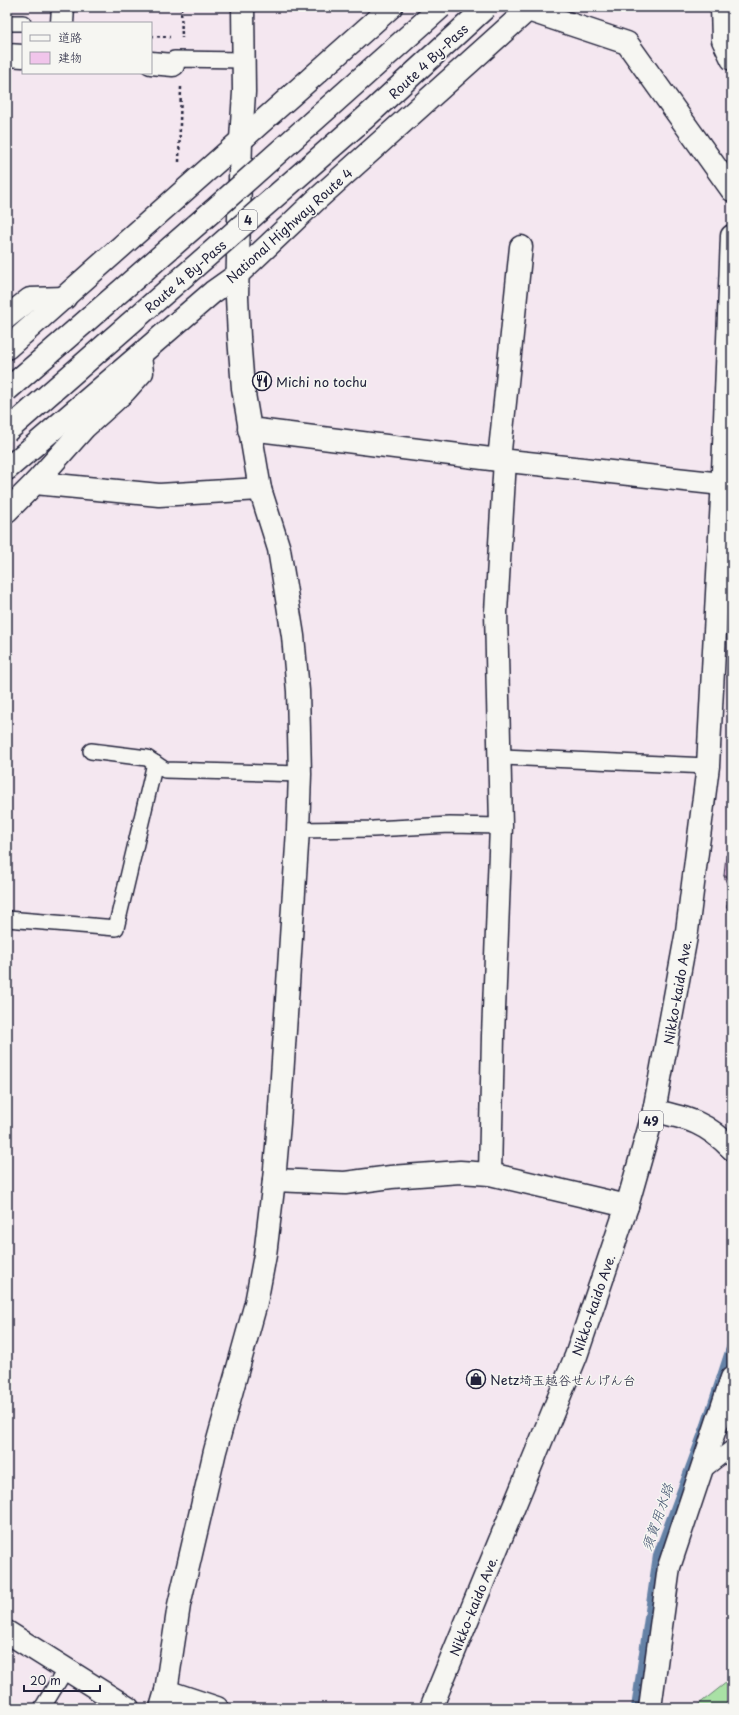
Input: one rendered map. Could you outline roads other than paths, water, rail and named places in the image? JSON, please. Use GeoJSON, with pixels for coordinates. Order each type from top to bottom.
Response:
{"type":"FeatureCollection","features":[{"type":"Feature","properties":{"kind":"main road"},"geometry":{"type":"LineString","coordinates":[[62,22],[63,7]]}},
{"type":"Feature","properties":{"kind":"main road"},"geometry":{"type":"LineString","coordinates":[[217,1708],[164,1700],[179,1605],[215,1451],[256,1302],[265,1255],[274,1180],[286,1018],[298,830],[300,774],[298,691],[293,636],[279,549],[260,489],[242,380],[237,275],[244,60],[243,7]]}},
{"type":"Feature","properties":{"kind":"main road"},"geometry":{"type":"LineString","coordinates":[[7,348],[391,7]]}},
{"type":"Feature","properties":{"kind":"main road","name":"4"},"geometry":{"type":"LineString","coordinates":[[7,390],[210,213],[441,7]]}},
{"type":"Feature","properties":{"kind":"main road","name":"Route 4 By-Pass"},"geometry":{"type":"LineString","coordinates":[[7,431],[366,118],[486,7]]}},
{"type":"Feature","properties":{"kind":"main road"},"geometry":{"type":"LineString","coordinates":[[722,7],[723,40],[732,59]]}},
{"type":"Feature","properties":{"kind":"main road"},"geometry":{"type":"LineString","coordinates":[[530,8],[627,43],[732,190]]}},
{"type":"Feature","properties":{"kind":"main road","name":"National Highway Route 4"},"geometry":{"type":"LineString","coordinates":[[7,469],[213,292],[237,275],[315,201],[530,8]]}},
{"type":"Feature","properties":{"kind":"main road"},"geometry":{"type":"LineString","coordinates":[[7,55],[22,56]]}},
{"type":"Feature","properties":{"kind":"main road"},"geometry":{"type":"LineString","coordinates":[[152,64],[177,62]]}},
{"type":"Feature","properties":{"kind":"main road","name":"Nikko-kaido Ave."},"geometry":{"type":"LineString","coordinates":[[431,1708],[576,1356],[627,1206],[654,1111],[688,931],[708,766],[725,494],[732,236]]}},
{"type":"Feature","properties":{"kind":"main road"},"geometry":{"type":"LineString","coordinates":[[490,1174],[493,1036],[502,826],[496,612],[502,460],[521,247]]}},
{"type":"Feature","properties":{"kind":"main road"},"geometry":{"type":"LineString","coordinates":[[7,317],[30,300],[64,298]]}},
{"type":"Feature","properties":{"kind":"main road"},"geometry":{"type":"LineString","coordinates":[[7,511],[35,483],[85,427],[125,391],[142,372],[140,356]]}},
{"type":"Feature","properties":{"kind":"main road"},"geometry":{"type":"LineString","coordinates":[[249,429],[502,460],[725,494]]}},
{"type":"Feature","properties":{"kind":"main road"},"geometry":{"type":"LineString","coordinates":[[35,483],[158,495],[260,489]]}},
{"type":"Feature","properties":{"kind":"main road"},"geometry":{"type":"LineString","coordinates":[[654,1111],[684,1117],[712,1131],[732,1149]]}},
{"type":"Feature","properties":{"kind":"main road"},"geometry":{"type":"LineString","coordinates":[[274,1180],[345,1183],[391,1177],[460,1172],[490,1174],[627,1206]]}},
{"type":"Feature","properties":{"kind":"main road"},"geometry":{"type":"LineString","coordinates":[[650,1708],[669,1567],[732,1378]]}},
{"type":"Feature","properties":{"kind":"main road"},"geometry":{"type":"LineString","coordinates":[[7,1632],[128,1708]]}},
{"type":"Feature","properties":{"kind":"lane"},"geometry":{"type":"LineString","coordinates":[[7,23],[22,23]]}},
{"type":"Feature","properties":{"kind":"lane"},"geometry":{"type":"LineString","coordinates":[[177,62],[244,60]]}},
{"type":"Feature","properties":{"kind":"lane"},"geometry":{"type":"LineString","coordinates":[[91,751],[147,758],[165,770],[300,774]]}},
{"type":"Feature","properties":{"kind":"lane"},"geometry":{"type":"LineString","coordinates":[[500,757],[708,766]]}},
{"type":"Feature","properties":{"kind":"lane"},"geometry":{"type":"LineString","coordinates":[[7,919],[116,928],[155,763]]}},
{"type":"Feature","properties":{"kind":"lane"},"geometry":{"type":"LineString","coordinates":[[298,830],[374,830],[450,825],[502,826]]}},
{"type":"Feature","properties":{"kind":"lane"},"geometry":{"type":"LineString","coordinates":[[699,1474],[732,1448]]}},
{"type":"Feature","properties":{"kind":"lane"},"geometry":{"type":"LineString","coordinates":[[42,1708],[66,1669]]}},
{"type":"Feature","properties":{"kind":"waterway","name":"須賀用水路"},"geometry":{"type":"LineString","coordinates":[[635,1708],[657,1555],[705,1425],[732,1342]]}},
{"type":"Feature","properties":{"kind":"place","name":"Michi no tochu"},"geometry":{"type":"Point","coordinates":[262,381]}},
{"type":"Feature","properties":{"kind":"place","name":"Netz埼玉越谷せんげん台"},"geometry":{"type":"Point","coordinates":[476,1379]}}]}
